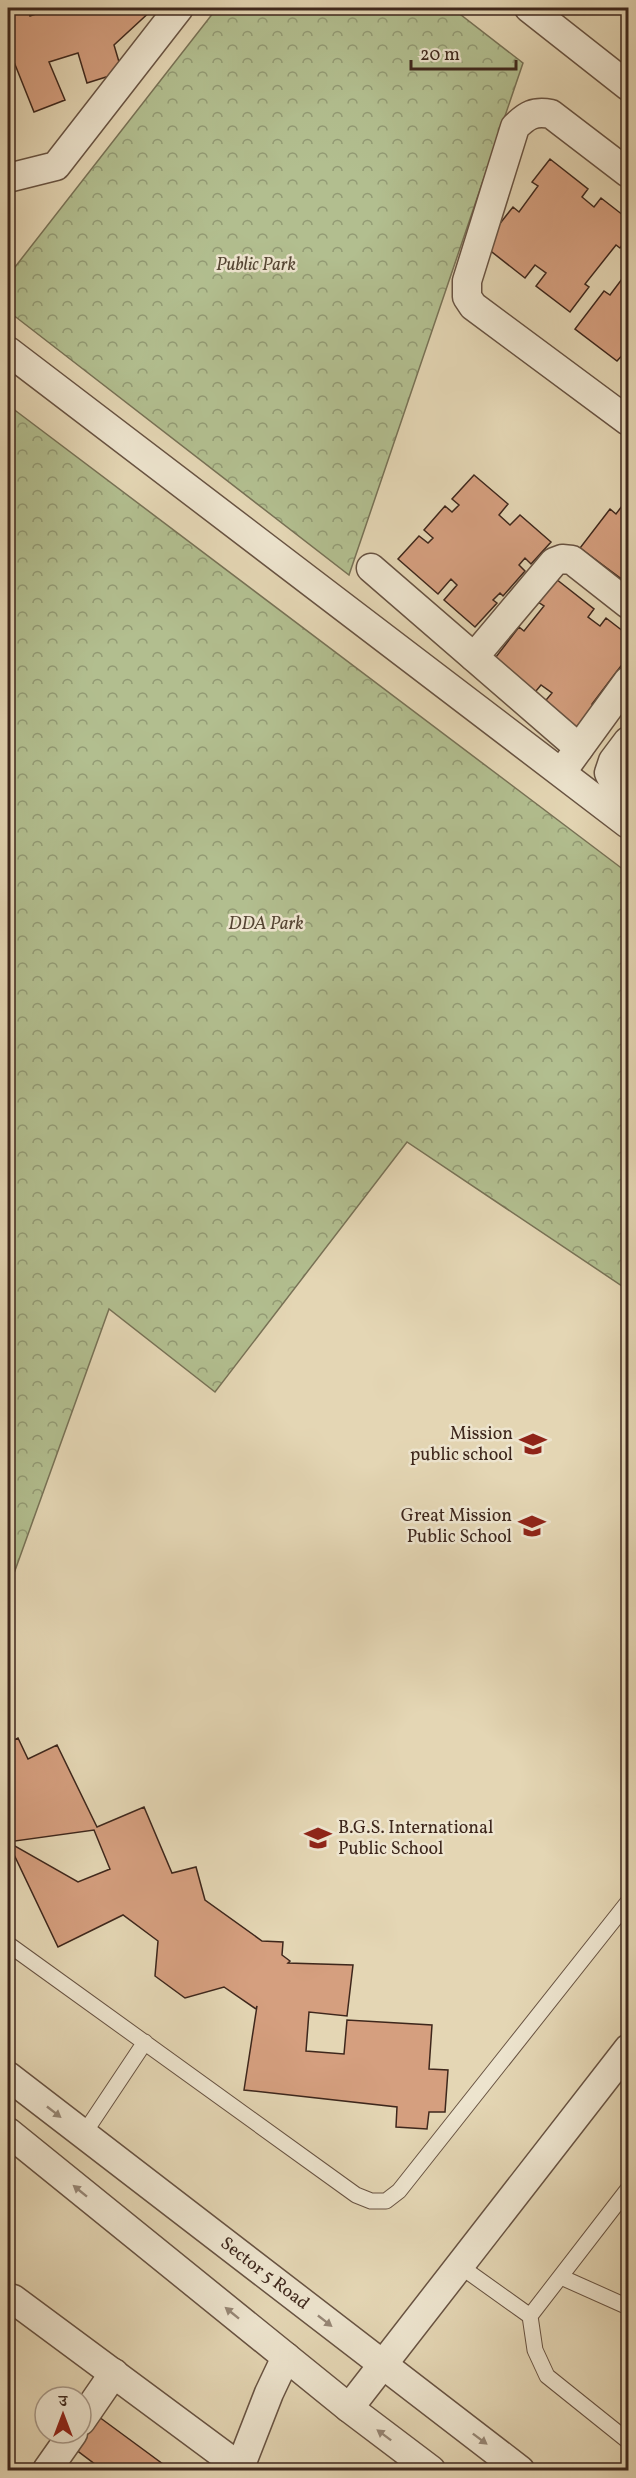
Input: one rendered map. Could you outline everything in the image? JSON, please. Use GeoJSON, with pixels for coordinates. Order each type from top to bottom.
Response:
{"type":"FeatureCollection","features":[{"type":"Feature","properties":{"kind":"street"},"geometry":{"type":"LineString","coordinates":[[8,178],[56,166],[179,8]]}},
{"type":"Feature","properties":{"kind":"street"},"geometry":{"type":"LineString","coordinates":[[529,8],[628,86]]}},
{"type":"Feature","properties":{"kind":"street"},"geometry":{"type":"LineString","coordinates":[[628,174],[551,114],[539,112],[526,115],[515,127],[467,281],[467,297],[473,306],[628,421]]}},
{"type":"Feature","properties":{"kind":"street"},"geometry":{"type":"LineString","coordinates":[[8,351],[628,824]]}},
{"type":"Feature","properties":{"kind":"street"},"geometry":{"type":"LineString","coordinates":[[474,657],[554,562],[562,559],[572,560],[628,604]]}},
{"type":"Feature","properties":{"kind":"street"},"geometry":{"type":"LineString","coordinates":[[371,568],[579,748]]}},
{"type":"Feature","properties":{"kind":"street"},"geometry":{"type":"LineString","coordinates":[[561,773],[628,681]]}},
{"type":"Feature","properties":{"kind":"street"},"geometry":{"type":"LineString","coordinates":[[628,741],[613,761],[609,773],[614,781],[628,792]]}},
{"type":"Feature","properties":{"kind":"street"},"geometry":{"type":"LineString","coordinates":[[349,2408],[628,2049]]}},
{"type":"Feature","properties":{"kind":"street","name":"Sector 5 Road"},"geometry":{"type":"LineString","coordinates":[[8,2076],[520,2470]]}},
{"type":"Feature","properties":{"kind":"street"},"geometry":{"type":"LineString","coordinates":[[8,2132],[349,2408],[431,2470]]}},
{"type":"Feature","properties":{"kind":"street"},"geometry":{"type":"LineString","coordinates":[[8,2298],[14,2299],[240,2469],[269,2393],[286,2357]]}},
{"type":"Feature","properties":{"kind":"street"},"geometry":{"type":"LineString","coordinates":[[93,2404],[114,2373]]}},
{"type":"Feature","properties":{"kind":"street"},"geometry":{"type":"LineString","coordinates":[[47,2470],[65,2445]]}},
{"type":"Feature","properties":{"kind":"lane"},"geometry":{"type":"LineString","coordinates":[[8,1944],[356,2195],[371,2201],[386,2201],[399,2191],[628,1902]]}},
{"type":"Feature","properties":{"kind":"lane"},"geometry":{"type":"LineString","coordinates":[[83,2135],[145,2042]]}},
{"type":"Feature","properties":{"kind":"lane"},"geometry":{"type":"LineString","coordinates":[[530,2316],[628,2190]]}},
{"type":"Feature","properties":{"kind":"lane"},"geometry":{"type":"LineString","coordinates":[[460,2266],[530,2316],[535,2350],[547,2376],[628,2441]]}},
{"type":"Feature","properties":{"kind":"lane"},"geometry":{"type":"LineString","coordinates":[[561,2277],[628,2307]]}},
{"type":"Feature","properties":{"kind":"green space","name":"Public Park"},"geometry":{"type":"Polygon","coordinates":[[[217,8],[452,8],[523,63],[349,575],[8,311],[8,276],[217,8]]]}},
{"type":"Feature","properties":{"kind":"green space","name":"DDA Park"},"geometry":{"type":"Polygon","coordinates":[[[8,405],[628,873],[628,1290],[407,1142],[215,1392],[109,1309],[8,1590],[8,405]]]}},
{"type":"Feature","properties":{"kind":"building"},"geometry":{"type":"Polygon","coordinates":[[[8,8],[27,8],[30,16],[53,8],[154,8],[114,45],[122,72],[87,83],[78,53],[49,62],[65,100],[34,112],[14,62],[8,65],[8,8]]]}},
{"type":"Feature","properties":{"kind":"building"},"geometry":{"type":"Polygon","coordinates":[[[550,159],[588,189],[582,197],[594,207],[601,198],[628,219],[628,237],[620,248],[616,245],[585,284],[589,287],[570,312],[536,286],[546,273],[535,265],[525,278],[483,245],[513,207],[519,212],[538,186],[532,182],[550,159]]]}},
{"type":"Feature","properties":{"kind":"building"},"geometry":{"type":"Polygon","coordinates":[[[628,271],[628,349],[617,361],[575,329],[604,291],[610,295],[628,271]]]}},
{"type":"Feature","properties":{"kind":"building"},"geometry":{"type":"Polygon","coordinates":[[[474,475],[508,504],[499,515],[510,525],[520,515],[551,542],[531,564],[525,558],[519,565],[525,571],[503,596],[500,593],[493,600],[497,603],[475,627],[444,600],[457,585],[451,579],[438,594],[398,559],[419,536],[428,543],[433,538],[424,530],[445,506],[452,512],[459,505],[452,499],[474,475]]]}},
{"type":"Feature","properties":{"kind":"building"},"geometry":{"type":"Polygon","coordinates":[[[628,498],[628,572],[623,580],[580,548],[610,509],[616,514],[628,498]]]}},
{"type":"Feature","properties":{"kind":"building"},"geometry":{"type":"Polygon","coordinates":[[[556,579],[594,609],[588,617],[600,626],[606,618],[628,635],[628,664],[625,668],[621,666],[592,704],[596,707],[576,732],[541,706],[552,693],[541,685],[531,697],[489,666],[519,627],[524,631],[544,606],[538,602],[556,579]]]}},
{"type":"Feature","properties":{"kind":"building"},"geometry":{"type":"Polygon","coordinates":[[[18,1738],[28,1759],[57,1745],[97,1827],[144,1807],[172,1873],[196,1867],[205,1900],[262,1941],[283,1942],[282,1955],[290,1961],[288,1963],[353,1965],[347,2016],[309,2012],[306,2051],[344,2054],[347,2020],[432,2025],[429,2069],[448,2070],[445,2112],[429,2112],[427,2129],[396,2127],[397,2107],[244,2090],[257,2006],[256,2009],[224,1987],[185,1998],[155,1976],[158,1941],[123,1915],[58,1947],[8,1842],[8,1743],[18,1738]],[[94,1830],[8,1842],[78,1882],[110,1869],[94,1830]]]}},
{"type":"Feature","properties":{"kind":"building"},"geometry":{"type":"Polygon","coordinates":[[[95,2414],[171,2470],[92,2470],[96,2465],[71,2446],[93,2445],[93,2417],[95,2414]]]}},
{"type":"Feature","properties":{"kind":"place","name":"Mission public school"},"geometry":{"type":"Point","coordinates":[533,1444]}},
{"type":"Feature","properties":{"kind":"place","name":"Great Mission Public School"},"geometry":{"type":"Point","coordinates":[532,1526]}},
{"type":"Feature","properties":{"kind":"place","name":"B.G.S. International Public School"},"geometry":{"type":"Point","coordinates":[318,1838]}}]}
